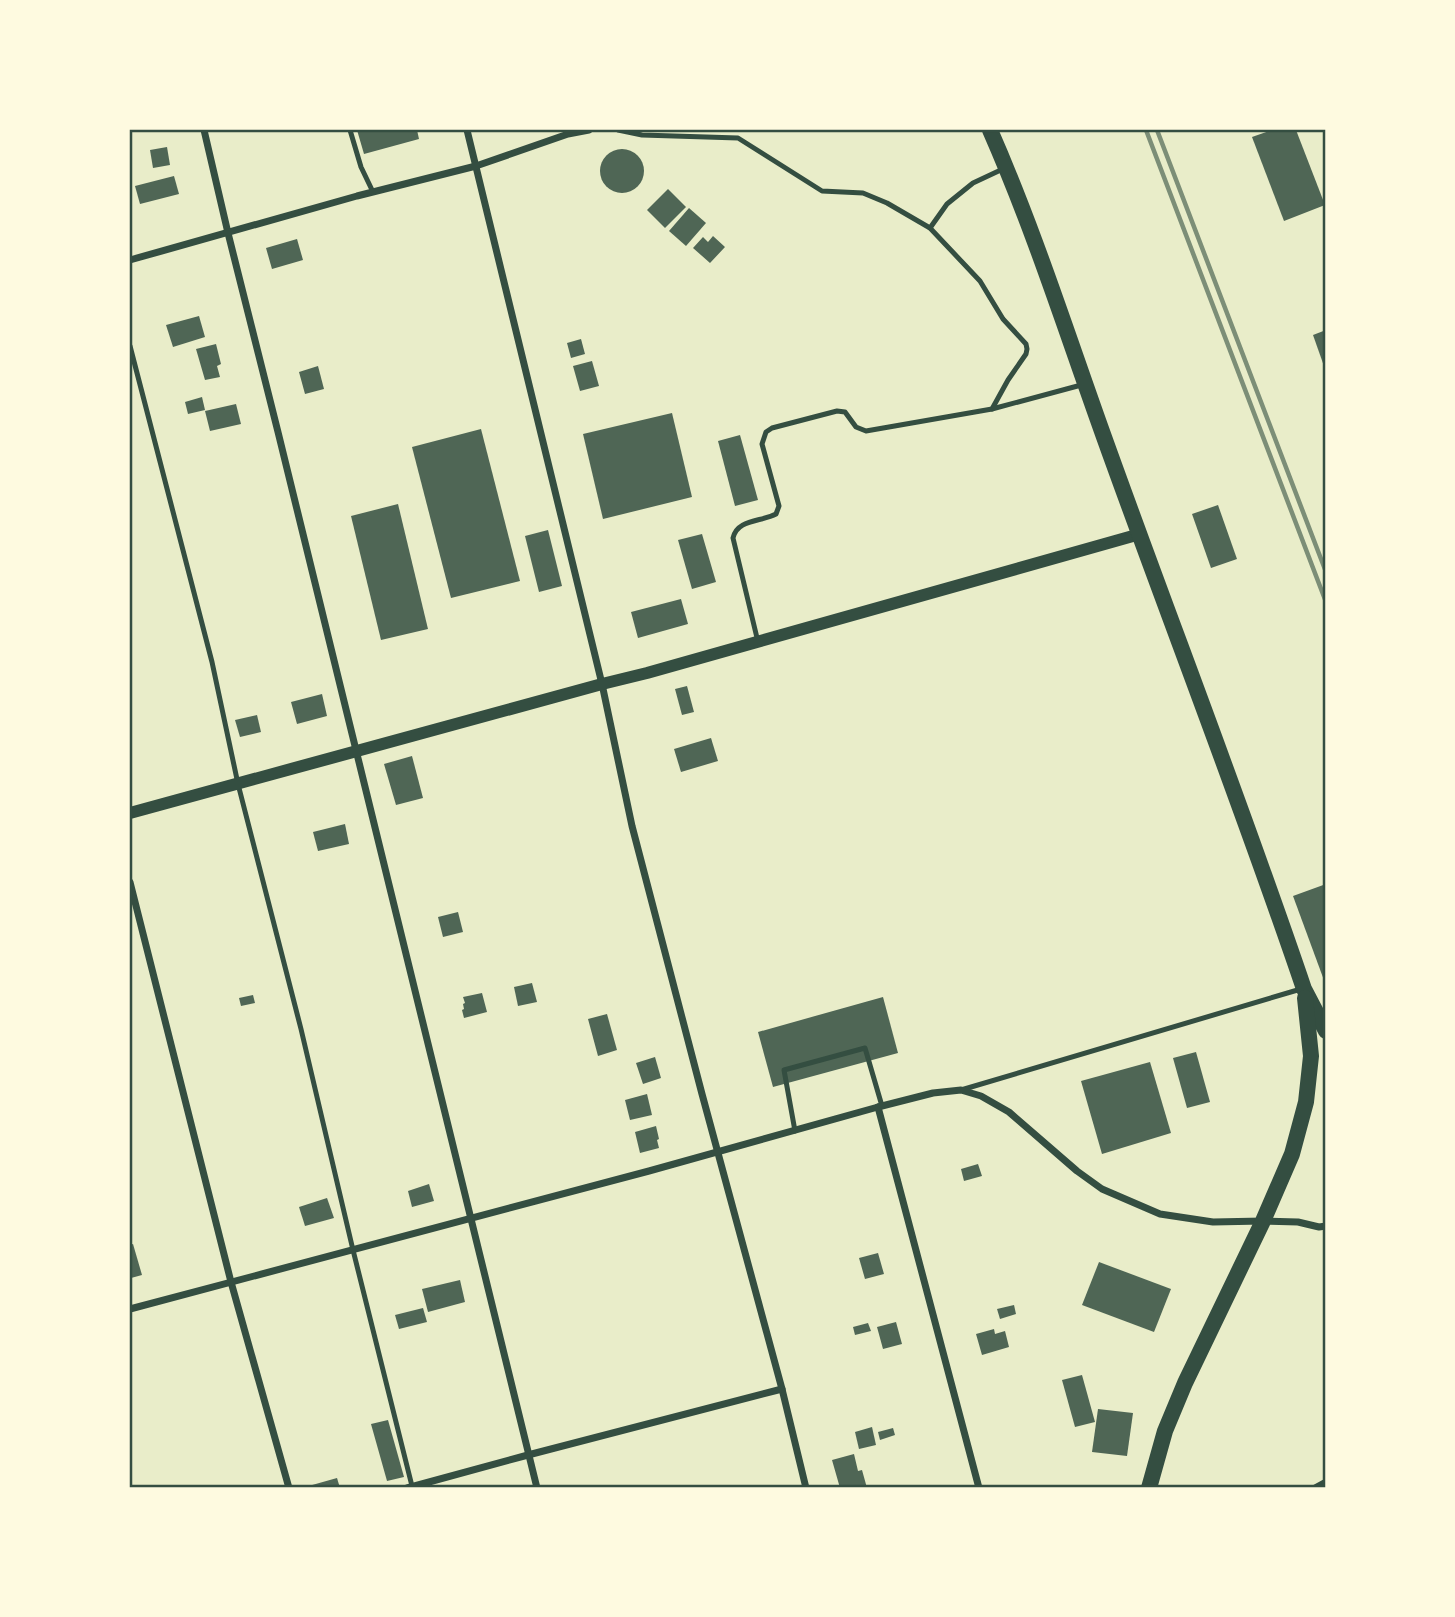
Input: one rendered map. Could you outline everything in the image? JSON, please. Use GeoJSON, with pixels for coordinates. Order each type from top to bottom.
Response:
{"type":"FeatureCollection","features":[{"type":"Feature","properties":{"kind":"main road"},"geometry":{"type":"LineString","coordinates":[[990,130],[1086,384],[1304,989],[1325,1031]]}},
{"type":"Feature","properties":{"kind":"main road"},"geometry":{"type":"LineString","coordinates":[[1149,1488],[1165,1430],[1185,1383],[1292,1154],[1306,1102],[1311,1056],[1304,989]]}},
{"type":"Feature","properties":{"kind":"street"},"geometry":{"type":"LineString","coordinates":[[204,130],[537,1488]]}},
{"type":"Feature","properties":{"kind":"street"},"geometry":{"type":"LineString","coordinates":[[467,130],[602,684],[632,826],[806,1488]]}},
{"type":"Feature","properties":{"kind":"street"},"geometry":{"type":"LineString","coordinates":[[130,260],[476,166],[568,134],[589,130]]}},
{"type":"Feature","properties":{"kind":"street"},"geometry":{"type":"LineString","coordinates":[[130,813],[647,673],[1140,534]]}},
{"type":"Feature","properties":{"kind":"street"},"geometry":{"type":"LineString","coordinates":[[130,882],[231,1282],[289,1488]]}},
{"type":"Feature","properties":{"kind":"street"},"geometry":{"type":"LineString","coordinates":[[130,1309],[933,1093],[961,1090],[981,1096],[1009,1112],[1101,1189],[1160,1214],[1213,1222],[1263,1221],[1325,1226]]}},
{"type":"Feature","properties":{"kind":"street"},"geometry":{"type":"LineString","coordinates":[[880,1107],[979,1488]]}},
{"type":"Feature","properties":{"kind":"street"},"geometry":{"type":"LineString","coordinates":[[410,1487],[782,1389]]}},
{"type":"Feature","properties":{"kind":"street"},"geometry":{"type":"LineString","coordinates":[[1315,1488],[1325,1482]]}},
{"type":"Feature","properties":{"kind":"lane"},"geometry":{"type":"LineString","coordinates":[[350,130],[361,167],[373,192]]}},
{"type":"Feature","properties":{"kind":"lane"},"geometry":{"type":"LineString","coordinates":[[618,130],[642,135],[738,138],[822,191],[863,192],[930,228],[980,281],[1003,319],[1026,344],[1026,354],[992,409]]}},
{"type":"Feature","properties":{"kind":"lane"},"geometry":{"type":"LineString","coordinates":[[930,228],[947,204],[973,183],[1006,167]]}},
{"type":"Feature","properties":{"kind":"lane"},"geometry":{"type":"LineString","coordinates":[[130,346],[212,662],[238,784],[301,1029],[410,1487]]}},
{"type":"Feature","properties":{"kind":"lane"},"geometry":{"type":"LineString","coordinates":[[758,642],[733,538],[739,525],[776,514],[779,506],[762,444],[766,432],[772,428],[837,411],[845,412],[856,427],[866,431],[992,409],[1086,384]]}},
{"type":"Feature","properties":{"kind":"lane"},"geometry":{"type":"LineString","coordinates":[[961,1090],[1304,989]]}},
{"type":"Feature","properties":{"kind":"lane"},"geometry":{"type":"LineString","coordinates":[[795,1131],[784,1070],[865,1048],[880,1107]]}},
{"type":"Feature","properties":{"kind":"building"},"geometry":{"type":"Polygon","coordinates":[[[357,130],[417,130],[419,139],[364,154],[357,130]]]}},
{"type":"Feature","properties":{"kind":"building"},"geometry":{"type":"Polygon","coordinates":[[[1272,130],[1296,130],[1325,205],[1284,221],[1252,137],[1272,130]]]}},
{"type":"Feature","properties":{"kind":"building"},"geometry":{"type":"Polygon","coordinates":[[[167,147],[170,165],[153,168],[150,150],[167,147]]]}},
{"type":"Feature","properties":{"kind":"building"},"geometry":{"type":"Polygon","coordinates":[[[622,149],[638,155],[644,171],[638,187],[622,193],[606,187],[600,171],[606,155],[622,149]]]}},
{"type":"Feature","properties":{"kind":"building"},"geometry":{"type":"Polygon","coordinates":[[[174,176],[179,194],[140,204],[135,186],[174,176]]]}},
{"type":"Feature","properties":{"kind":"building"},"geometry":{"type":"Polygon","coordinates":[[[668,189],[686,207],[665,228],[647,210],[668,189]]]}},
{"type":"Feature","properties":{"kind":"building"},"geometry":{"type":"Polygon","coordinates":[[[689,208],[706,223],[686,246],[669,231],[689,208]]]}},
{"type":"Feature","properties":{"kind":"building"},"geometry":{"type":"Polygon","coordinates":[[[713,236],[725,247],[710,263],[693,248],[703,237],[708,242],[713,236]]]}},
{"type":"Feature","properties":{"kind":"building"},"geometry":{"type":"Polygon","coordinates":[[[297,239],[303,260],[272,269],[266,248],[297,239]]]}},
{"type":"Feature","properties":{"kind":"building"},"geometry":{"type":"Polygon","coordinates":[[[199,316],[205,337],[173,347],[166,325],[199,316]]]}},
{"type":"Feature","properties":{"kind":"building"},"geometry":{"type":"Polygon","coordinates":[[[1326,330],[1326,368],[1325,369],[1313,335],[1326,330]]]}},
{"type":"Feature","properties":{"kind":"building"},"geometry":{"type":"Polygon","coordinates":[[[581,339],[585,354],[571,358],[567,343],[581,339]]]}},
{"type":"Feature","properties":{"kind":"building"},"geometry":{"type":"Polygon","coordinates":[[[216,344],[221,364],[217,366],[220,377],[205,380],[196,349],[216,344]]]}},
{"type":"Feature","properties":{"kind":"building"},"geometry":{"type":"Polygon","coordinates":[[[592,361],[599,386],[580,391],[573,366],[592,361]]]}},
{"type":"Feature","properties":{"kind":"building"},"geometry":{"type":"Polygon","coordinates":[[[318,366],[324,389],[305,394],[299,372],[318,366]]]}},
{"type":"Feature","properties":{"kind":"building"},"geometry":{"type":"Polygon","coordinates":[[[202,397],[205,410],[188,414],[185,402],[202,397]]]}},
{"type":"Feature","properties":{"kind":"building"},"geometry":{"type":"Polygon","coordinates":[[[236,404],[241,424],[210,431],[205,411],[236,404]]]}},
{"type":"Feature","properties":{"kind":"building"},"geometry":{"type":"Polygon","coordinates":[[[672,413],[692,497],[603,519],[583,434],[672,413]]]}},
{"type":"Feature","properties":{"kind":"building"},"geometry":{"type":"Polygon","coordinates":[[[481,429],[520,581],[451,598],[412,447],[481,429]]]}},
{"type":"Feature","properties":{"kind":"building"},"geometry":{"type":"Polygon","coordinates":[[[740,435],[758,500],[735,506],[718,441],[740,435]]]}},
{"type":"Feature","properties":{"kind":"building"},"geometry":{"type":"Polygon","coordinates":[[[398,504],[428,629],[381,640],[351,516],[398,504]]]}},
{"type":"Feature","properties":{"kind":"building"},"geometry":{"type":"Polygon","coordinates":[[[1218,505],[1237,559],[1211,568],[1192,514],[1218,505]]]}},
{"type":"Feature","properties":{"kind":"building"},"geometry":{"type":"Polygon","coordinates":[[[548,530],[562,586],[539,592],[525,536],[548,530]]]}},
{"type":"Feature","properties":{"kind":"building"},"geometry":{"type":"Polygon","coordinates":[[[702,534],[716,582],[692,589],[678,540],[702,534]]]}},
{"type":"Feature","properties":{"kind":"building"},"geometry":{"type":"Polygon","coordinates":[[[681,599],[688,624],[638,638],[631,612],[681,599]]]}},
{"type":"Feature","properties":{"kind":"building"},"geometry":{"type":"Polygon","coordinates":[[[687,686],[694,712],[682,715],[675,689],[687,686]]]}},
{"type":"Feature","properties":{"kind":"building"},"geometry":{"type":"Polygon","coordinates":[[[322,694],[327,716],[297,724],[291,702],[322,694]]]}},
{"type":"Feature","properties":{"kind":"building"},"geometry":{"type":"Polygon","coordinates":[[[257,715],[261,732],[240,737],[235,720],[257,715]]]}},
{"type":"Feature","properties":{"kind":"building"},"geometry":{"type":"Polygon","coordinates":[[[711,738],[718,761],[681,772],[674,749],[711,738]]]}},
{"type":"Feature","properties":{"kind":"building"},"geometry":{"type":"Polygon","coordinates":[[[412,756],[423,798],[396,805],[384,764],[412,756]]]}},
{"type":"Feature","properties":{"kind":"building"},"geometry":{"type":"Polygon","coordinates":[[[345,824],[349,844],[318,851],[313,832],[345,824]]]}},
{"type":"Feature","properties":{"kind":"building"},"geometry":{"type":"Polygon","coordinates":[[[1326,884],[1326,983],[1325,983],[1293,896],[1326,884]]]}},
{"type":"Feature","properties":{"kind":"building"},"geometry":{"type":"Polygon","coordinates":[[[458,912],[463,932],[443,937],[438,917],[458,912]]]}},
{"type":"Feature","properties":{"kind":"building"},"geometry":{"type":"Polygon","coordinates":[[[532,983],[537,1002],[518,1006],[514,987],[532,983]]]}},
{"type":"Feature","properties":{"kind":"building"},"geometry":{"type":"Polygon","coordinates":[[[482,993],[487,1012],[464,1018],[463,997],[482,993]]]}},
{"type":"Feature","properties":{"kind":"building"},"geometry":{"type":"Polygon","coordinates":[[[253,995],[255,1003],[241,1006],[239,998],[253,995]]]}},
{"type":"Feature","properties":{"kind":"building"},"geometry":{"type":"Polygon","coordinates":[[[883,997],[898,1053],[773,1087],[758,1032],[883,997]]]}},
{"type":"Feature","properties":{"kind":"building"},"geometry":{"type":"Polygon","coordinates":[[[607,1014],[617,1050],[598,1056],[588,1019],[607,1014]]]}},
{"type":"Feature","properties":{"kind":"building"},"geometry":{"type":"Polygon","coordinates":[[[1196,1052],[1210,1102],[1187,1108],[1173,1058],[1196,1052]]]}},
{"type":"Feature","properties":{"kind":"building"},"geometry":{"type":"Polygon","coordinates":[[[655,1057],[661,1078],[643,1084],[636,1063],[655,1057]]]}},
{"type":"Feature","properties":{"kind":"building"},"geometry":{"type":"Polygon","coordinates":[[[1150,1062],[1171,1133],[1102,1154],[1081,1081],[1150,1062]]]}},
{"type":"Feature","properties":{"kind":"building"},"geometry":{"type":"Polygon","coordinates":[[[647,1094],[652,1115],[630,1120],[625,1100],[647,1094]]]}},
{"type":"Feature","properties":{"kind":"building"},"geometry":{"type":"Polygon","coordinates":[[[656,1126],[659,1148],[640,1153],[635,1132],[656,1126]]]}},
{"type":"Feature","properties":{"kind":"building"},"geometry":{"type":"Polygon","coordinates":[[[978,1164],[982,1176],[964,1181],[961,1169],[978,1164]]]}},
{"type":"Feature","properties":{"kind":"building"},"geometry":{"type":"Polygon","coordinates":[[[429,1184],[434,1201],[412,1207],[408,1191],[429,1184]]]}},
{"type":"Feature","properties":{"kind":"building"},"geometry":{"type":"Polygon","coordinates":[[[327,1198],[334,1218],[305,1226],[299,1207],[327,1198]]]}},
{"type":"Feature","properties":{"kind":"building"},"geometry":{"type":"Polygon","coordinates":[[[133,1244],[142,1275],[131,1278],[130,1245],[133,1244]]]}},
{"type":"Feature","properties":{"kind":"building"},"geometry":{"type":"Polygon","coordinates":[[[878,1253],[884,1274],[865,1279],[859,1258],[878,1253]]]}},
{"type":"Feature","properties":{"kind":"building"},"geometry":{"type":"Polygon","coordinates":[[[1099,1262],[1171,1289],[1154,1332],[1082,1305],[1099,1262]]]}},
{"type":"Feature","properties":{"kind":"building"},"geometry":{"type":"Polygon","coordinates":[[[460,1280],[465,1302],[428,1312],[422,1289],[460,1280]]]}},
{"type":"Feature","properties":{"kind":"building"},"geometry":{"type":"Polygon","coordinates":[[[1014,1305],[1016,1314],[1000,1319],[997,1309],[1014,1305]]]}},
{"type":"Feature","properties":{"kind":"building"},"geometry":{"type":"Polygon","coordinates":[[[423,1308],[427,1322],[399,1329],[395,1315],[423,1308]]]}},
{"type":"Feature","properties":{"kind":"building"},"geometry":{"type":"Polygon","coordinates":[[[896,1322],[902,1344],[883,1349],[877,1327],[896,1322]]]}},
{"type":"Feature","properties":{"kind":"building"},"geometry":{"type":"Polygon","coordinates":[[[868,1323],[871,1331],[855,1335],[853,1327],[868,1323]]]}},
{"type":"Feature","properties":{"kind":"building"},"geometry":{"type":"Polygon","coordinates":[[[994,1329],[995,1334],[1005,1331],[1009,1347],[982,1355],[976,1334],[994,1329]]]}},
{"type":"Feature","properties":{"kind":"building"},"geometry":{"type":"Polygon","coordinates":[[[1082,1375],[1095,1422],[1075,1427],[1062,1380],[1082,1375]]]}},
{"type":"Feature","properties":{"kind":"building"},"geometry":{"type":"Polygon","coordinates":[[[1098,1409],[1133,1413],[1127,1456],[1092,1452],[1098,1409]]]}},
{"type":"Feature","properties":{"kind":"building"},"geometry":{"type":"Polygon","coordinates":[[[388,1420],[404,1477],[387,1481],[371,1424],[388,1420]]]}},
{"type":"Feature","properties":{"kind":"building"},"geometry":{"type":"Polygon","coordinates":[[[872,1427],[876,1445],[859,1449],[855,1432],[872,1427]]]}},
{"type":"Feature","properties":{"kind":"building"},"geometry":{"type":"Polygon","coordinates":[[[893,1428],[895,1435],[880,1440],[878,1432],[893,1428]]]}},
{"type":"Feature","properties":{"kind":"building"},"geometry":{"type":"Polygon","coordinates":[[[854,1454],[858,1471],[862,1470],[867,1488],[840,1488],[832,1460],[854,1454]]]}},
{"type":"Feature","properties":{"kind":"building"},"geometry":{"type":"Polygon","coordinates":[[[337,1478],[340,1488],[305,1488],[305,1487],[337,1478]]]}},
{"type":"Feature","properties":{"kind":"railway"},"geometry":{"type":"LineString","coordinates":[[1146,130],[1326,602]]}},
{"type":"Feature","properties":{"kind":"railway"},"geometry":{"type":"LineString","coordinates":[[1157,130],[1326,572]]}}]}
